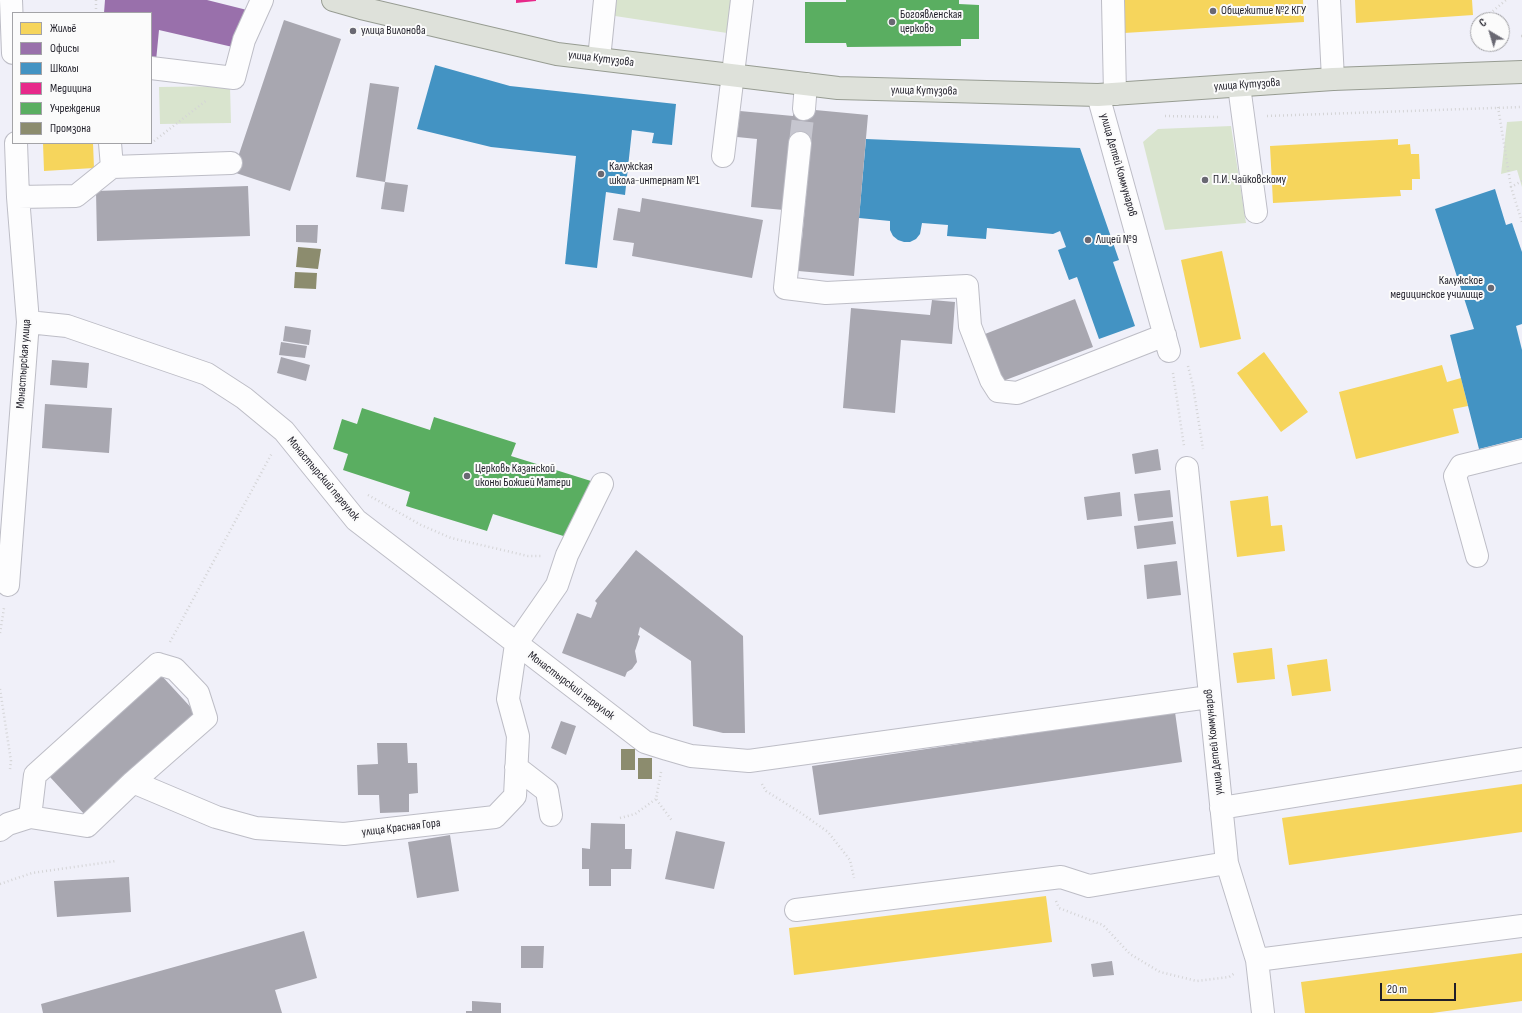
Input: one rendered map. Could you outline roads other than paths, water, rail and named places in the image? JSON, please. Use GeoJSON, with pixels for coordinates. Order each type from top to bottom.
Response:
{"type":"FeatureCollection","features":[{"type":"Feature","properties":{"kind":"main road","name":"улица Кутузова"},"geometry":{"type":"LineString","coordinates":[[333,0],[361,8],[557,54],[838,88],[1106,95],[1333,79],[1522,72]]}},
{"type":"Feature","properties":{"kind":"street"},"geometry":{"type":"LineString","coordinates":[[11,0],[12,26]]}},
{"type":"Feature","properties":{"kind":"street"},"geometry":{"type":"LineString","coordinates":[[152,68],[234,78],[244,40],[262,0]]}},
{"type":"Feature","properties":{"kind":"street"},"geometry":{"type":"LineString","coordinates":[[599,59],[604,0]]}},
{"type":"Feature","properties":{"kind":"street"},"geometry":{"type":"LineString","coordinates":[[723,156],[742,0]]}},
{"type":"Feature","properties":{"kind":"street","name":"улица Детей Коммунаров"},"geometry":{"type":"LineString","coordinates":[[800,143],[786,288],[826,293],[967,286],[970,326],[991,380],[998,391],[1017,393],[1167,343],[1106,95],[1113,0]]}},
{"type":"Feature","properties":{"kind":"street"},"geometry":{"type":"LineString","coordinates":[[1329,0],[1333,79]]}},
{"type":"Feature","properties":{"kind":"street"},"geometry":{"type":"LineString","coordinates":[[804,109],[806,84]]}},
{"type":"Feature","properties":{"kind":"street"},"geometry":{"type":"LineString","coordinates":[[1239,86],[1256,212]]}},
{"type":"Feature","properties":{"kind":"street","name":"Монастырская улица"},"geometry":{"type":"LineString","coordinates":[[8,585],[28,322],[18,197],[16,144]]}},
{"type":"Feature","properties":{"kind":"street"},"geometry":{"type":"LineString","coordinates":[[110,144],[112,167]]}},
{"type":"Feature","properties":{"kind":"street"},"geometry":{"type":"LineString","coordinates":[[18,197],[76,196],[112,167],[231,164]]}},
{"type":"Feature","properties":{"kind":"street","name":"Монастырский переулок"},"geometry":{"type":"LineString","coordinates":[[28,322],[67,326],[207,374],[244,398],[284,431],[356,520],[645,742],[667,749],[691,756],[749,761],[1209,697]]}},
{"type":"Feature","properties":{"kind":"street"},"geometry":{"type":"LineString","coordinates":[[1477,556],[1455,476],[1461,466],[1522,451]]}},
{"type":"Feature","properties":{"kind":"street","name":"улица Детей Коммунаров"},"geometry":{"type":"LineString","coordinates":[[1187,468],[1227,863],[1256,960],[1263,1013]]}},
{"type":"Feature","properties":{"kind":"street"},"geometry":{"type":"LineString","coordinates":[[516,644],[557,585],[567,555],[602,484]]}},
{"type":"Feature","properties":{"kind":"street","name":"улица Красная Гора"},"geometry":{"type":"LineString","coordinates":[[133,782],[216,817],[256,828],[344,834],[495,817],[515,796],[518,736],[508,699],[516,644]]}},
{"type":"Feature","properties":{"kind":"street"},"geometry":{"type":"LineString","coordinates":[[0,830],[8,824],[30,817],[87,826],[133,782],[206,718],[198,693],[175,669],[158,664],[35,775],[30,817]]}},
{"type":"Feature","properties":{"kind":"street"},"geometry":{"type":"LineString","coordinates":[[1221,808],[1522,759]]}},
{"type":"Feature","properties":{"kind":"street"},"geometry":{"type":"LineString","coordinates":[[516,767],[546,791],[551,815]]}},
{"type":"Feature","properties":{"kind":"street"},"geometry":{"type":"LineString","coordinates":[[796,910],[1061,877],[1090,886],[1227,863]]}},
{"type":"Feature","properties":{"kind":"street"},"geometry":{"type":"LineString","coordinates":[[1256,960],[1522,926]]}},
{"type":"Feature","properties":{"kind":"tunnel"},"geometry":{"type":"LineString","coordinates":[[800,143],[804,109]]}},
{"type":"Feature","properties":{"kind":"place","name":"Общежитие №2 КГУ"},"geometry":{"type":"Point","coordinates":[1213,11]}},
{"type":"Feature","properties":{"kind":"place","name":"Богоявленская церковь"},"geometry":{"type":"Point","coordinates":[892,22]}},
{"type":"Feature","properties":{"kind":"place","name":"улица Вилонова"},"geometry":{"type":"Point","coordinates":[353,31]}},
{"type":"Feature","properties":{"kind":"place","name":"Калужская школа-интернат №1"},"geometry":{"type":"Point","coordinates":[601,174]}},
{"type":"Feature","properties":{"kind":"place","name":"П.И. Чайковскому"},"geometry":{"type":"Point","coordinates":[1205,180]}},
{"type":"Feature","properties":{"kind":"place","name":"Лицей №9"},"geometry":{"type":"Point","coordinates":[1088,240]}},
{"type":"Feature","properties":{"kind":"place","name":"Калужское медицинское училище"},"geometry":{"type":"Point","coordinates":[1491,288]}},
{"type":"Feature","properties":{"kind":"place","name":"Церковь Казанской иконы Божией Матери"},"geometry":{"type":"Point","coordinates":[467,476]}}]}
